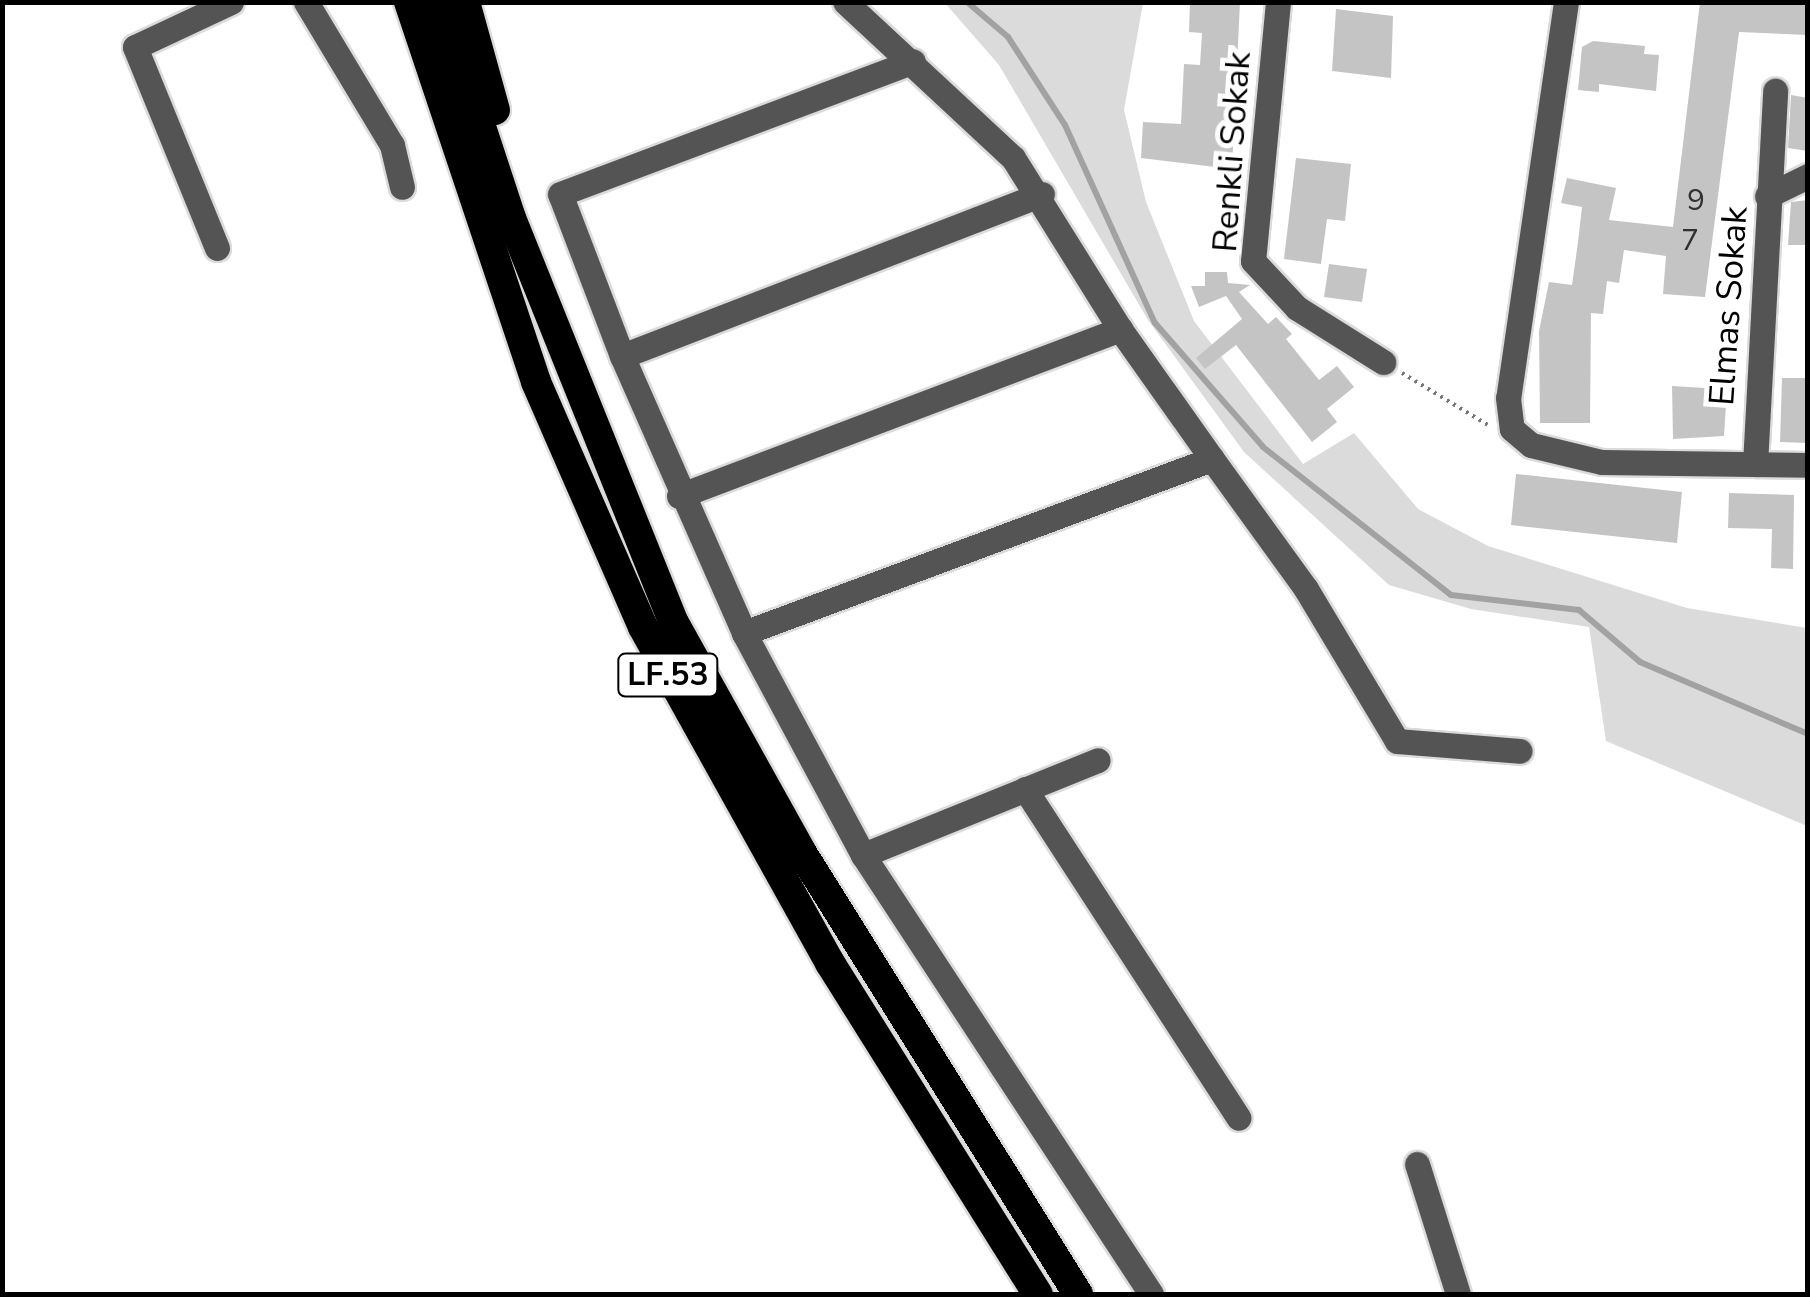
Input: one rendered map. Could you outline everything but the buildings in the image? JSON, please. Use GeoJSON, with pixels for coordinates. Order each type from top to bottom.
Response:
{"type":"FeatureCollection","features":[{"type":"Feature","properties":{"kind":"highway","name":"LF.53"},"geometry":{"type":"LineString","coordinates":[[408,2],[536,382],[643,627],[830,963],[1038,1294]]}},
{"type":"Feature","properties":{"kind":"highway","name":"LF.53"},"geometry":{"type":"LineString","coordinates":[[440,2],[511,218],[650,572],[802,853],[1078,1294]]}},
{"type":"Feature","properties":{"kind":"highway"},"geometry":{"type":"LineString","coordinates":[[465,2],[650,572]]}},
{"type":"Feature","properties":{"kind":"street"},"geometry":{"type":"LineString","coordinates":[[217,248],[134,47],[231,2]]}},
{"type":"Feature","properties":{"kind":"street"},"geometry":{"type":"LineString","coordinates":[[306,2],[392,145],[402,186]]}},
{"type":"Feature","properties":{"kind":"street"},"geometry":{"type":"LineString","coordinates":[[845,2],[914,61],[1042,194],[1120,329],[1306,590],[1397,741],[1520,751]]}},
{"type":"Feature","properties":{"kind":"street","name":"Renkli Sokak"},"geometry":{"type":"LineString","coordinates":[[1278,2],[1254,260],[1297,308],[1383,362]]}},
{"type":"Feature","properties":{"kind":"street"},"geometry":{"type":"LineString","coordinates":[[1566,2],[1508,398],[1512,430],[1531,445],[1602,462],[1808,466]]}},
{"type":"Feature","properties":{"kind":"street"},"geometry":{"type":"LineString","coordinates":[[914,61],[560,194],[678,496],[744,633],[863,855],[1151,1294]]}},
{"type":"Feature","properties":{"kind":"street"},"geometry":{"type":"LineString","coordinates":[[1767,196],[1775,91]]}},
{"type":"Feature","properties":{"kind":"street","name":"Elmas Sokak"},"geometry":{"type":"LineString","coordinates":[[1755,464],[1767,196],[1808,176]]}},
{"type":"Feature","properties":{"kind":"street"},"geometry":{"type":"LineString","coordinates":[[622,356],[1042,194]]}},
{"type":"Feature","properties":{"kind":"street"},"geometry":{"type":"LineString","coordinates":[[678,496],[1120,329]]}},
{"type":"Feature","properties":{"kind":"street"},"geometry":{"type":"LineString","coordinates":[[744,633],[1212,460]]}},
{"type":"Feature","properties":{"kind":"street"},"geometry":{"type":"LineString","coordinates":[[863,855],[1098,760]]}},
{"type":"Feature","properties":{"kind":"street"},"geometry":{"type":"LineString","coordinates":[[1025,790],[1239,1118]]}},
{"type":"Feature","properties":{"kind":"street"},"geometry":{"type":"LineString","coordinates":[[1417,1164],[1458,1294]]}},
{"type":"Feature","properties":{"kind":"path"},"geometry":{"type":"LineString","coordinates":[[1383,362],[1490,427],[1512,430]]}},
{"type":"Feature","properties":{"kind":"shaded area"},"geometry":{"type":"Polygon","coordinates":[[[945,3],[1143,3],[1124,110],[1146,202],[1194,321],[1303,464],[1354,433],[1418,509],[1488,546],[1687,608],[1807,628],[1807,826],[1606,741],[1589,627],[1471,609],[1389,585],[1244,452],[1148,320],[999,65],[945,3]]]}},
{"type":"Feature","properties":{"kind":"waterway"},"geometry":{"type":"LineString","coordinates":[[967,2],[1008,37],[1065,125],[1155,323],[1263,447],[1451,595],[1579,610],[1640,662],[1808,734]]}}]}
